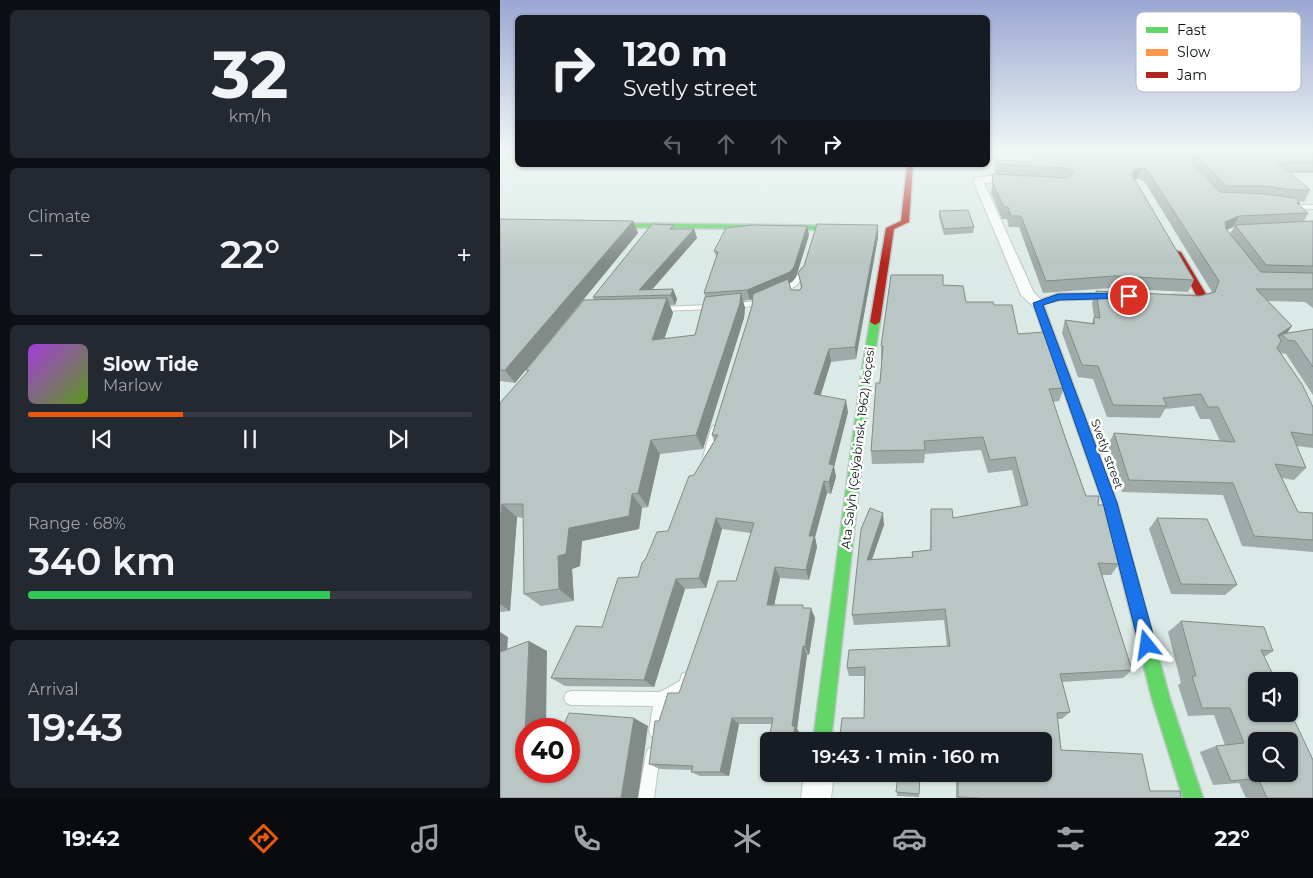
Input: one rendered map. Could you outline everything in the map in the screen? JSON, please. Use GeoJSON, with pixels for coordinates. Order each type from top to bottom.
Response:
{"type":"FeatureCollection","features":[{"type":"Feature","properties":{"kind":"street","name":"Ata Salyh (Çelýabinsk, 1962) köçesi"},"geometry":{"type":"LineString","coordinates":[[823,732],[866,376],[886,228],[905,222],[908,188]]}},
{"type":"Feature","properties":{"kind":"street"},"geometry":{"type":"LineString","coordinates":[[982,188],[1028,294],[1038,303],[1058,297],[1138,296]]}},
{"type":"Feature","properties":{"kind":"street"},"geometry":{"type":"LineString","coordinates":[[586,225],[653,225],[815,231],[862,228]]}},
{"type":"Feature","properties":{"kind":"street"},"geometry":{"type":"LineString","coordinates":[[641,240],[653,225]]}},
{"type":"Feature","properties":{"kind":"street"},"geometry":{"type":"LineString","coordinates":[[1157,298],[1194,300],[1201,298],[1201,294],[1171,244]]}},
{"type":"Feature","properties":{"kind":"street","name":"Svetly street"},"geometry":{"type":"LineString","coordinates":[[1038,303],[1110,503],[1161,699],[1193,798]]}},
{"type":"Feature","properties":{"kind":"street"},"geometry":{"type":"LineString","coordinates":[[816,798],[818,782]]}},
{"type":"Feature","properties":{"kind":"lane"},"geometry":{"type":"LineString","coordinates":[[1287,206],[1313,207]]}},
{"type":"Feature","properties":{"kind":"lane"},"geometry":{"type":"LineString","coordinates":[[726,306],[751,308],[796,288],[806,261]]}},
{"type":"Feature","properties":{"kind":"lane"},"geometry":{"type":"LineString","coordinates":[[652,309],[717,306]]}},
{"type":"Feature","properties":{"kind":"lane"},"geometry":{"type":"LineString","coordinates":[[708,458],[719,421]]}},
{"type":"Feature","properties":{"kind":"lane"},"geometry":{"type":"LineString","coordinates":[[571,698],[661,699],[686,685],[692,666]]}},
{"type":"Feature","properties":{"kind":"lane"},"geometry":{"type":"LineString","coordinates":[[646,798],[661,699]]}},
{"type":"Feature","properties":{"kind":"building"},"geometry":{"type":"Polygon","coordinates":[[[995,188],[1140,188],[1194,280],[1115,276],[1046,281],[1021,216],[1011,216],[1008,207],[1004,207],[995,188]]]}},
{"type":"Feature","properties":{"kind":"building"},"geometry":{"type":"Polygon","coordinates":[[[1159,188],[1216,188],[1220,192],[1265,194],[1295,198],[1300,203],[1297,203],[1308,213],[1239,216],[1225,222],[1226,229],[1261,272],[1313,273],[1313,289],[1256,289],[1292,326],[1278,335],[1281,341],[1277,348],[1302,384],[1313,407],[1313,435],[1291,432],[1306,468],[1275,464],[1298,512],[1313,513],[1313,540],[1254,536],[1233,483],[1129,480],[1114,433],[1235,442],[1218,407],[1208,407],[1201,394],[1163,398],[1167,406],[1113,405],[1098,366],[1082,365],[1065,320],[1094,324],[1094,317],[1100,318],[1096,291],[1200,296],[1215,292],[1219,281],[1159,188]]]}},
{"type":"Feature","properties":{"kind":"building"},"geometry":{"type":"Polygon","coordinates":[[[1280,188],[1308,188],[1310,190],[1280,188]]]}},
{"type":"Feature","properties":{"kind":"building"},"geometry":{"type":"Polygon","coordinates":[[[968,210],[974,227],[944,229],[939,211],[968,210]]]}},
{"type":"Feature","properties":{"kind":"building"},"geometry":{"type":"Polygon","coordinates":[[[500,219],[633,221],[505,370],[500,370],[500,219]]]}},
{"type":"Feature","properties":{"kind":"building"},"geometry":{"type":"Polygon","coordinates":[[[1313,221],[1313,266],[1266,265],[1235,225],[1313,221]]]}},
{"type":"Feature","properties":{"kind":"building"},"geometry":{"type":"Polygon","coordinates":[[[652,224],[674,225],[670,229],[694,229],[639,290],[673,289],[671,295],[593,297],[652,224]]]}},
{"type":"Feature","properties":{"kind":"building"},"geometry":{"type":"Polygon","coordinates":[[[817,224],[878,225],[855,347],[829,349],[814,394],[846,400],[829,464],[834,465],[829,482],[824,481],[809,536],[814,536],[806,570],[775,567],[767,605],[803,605],[803,608],[811,608],[805,647],[803,646],[792,726],[795,726],[794,732],[770,732],[773,718],[732,718],[720,772],[691,772],[693,766],[649,764],[655,721],[659,721],[668,693],[679,693],[718,581],[736,581],[754,523],[716,518],[699,578],[676,579],[644,680],[551,678],[576,626],[602,627],[618,578],[638,577],[642,563],[657,532],[668,531],[689,476],[694,475],[718,435],[712,435],[752,306],[753,294],[788,279],[791,290],[800,290],[802,286],[798,273],[804,266],[817,224]]]}},
{"type":"Feature","properties":{"kind":"building"},"geometry":{"type":"Polygon","coordinates":[[[752,225],[807,226],[794,267],[790,272],[747,290],[704,293],[718,252],[714,251],[726,228],[752,225]]]}},
{"type":"Feature","properties":{"kind":"building"},"geometry":{"type":"Polygon","coordinates":[[[891,275],[943,275],[943,285],[963,286],[966,302],[993,302],[994,305],[1012,305],[1018,334],[1044,332],[1064,388],[1049,389],[1065,437],[1086,496],[1099,496],[1098,505],[1104,505],[1119,564],[1098,563],[1132,670],[1060,674],[1070,712],[1057,713],[1061,750],[1142,754],[1150,791],[1180,791],[1181,798],[958,797],[958,782],[1052,782],[1052,732],[840,732],[842,718],[864,718],[865,667],[847,668],[849,650],[950,646],[945,609],[852,615],[861,529],[870,508],[883,513],[867,560],[913,557],[912,552],[931,550],[931,509],[952,509],[953,518],[1028,505],[1015,457],[990,460],[983,437],[924,441],[925,450],[871,451],[876,383],[880,383],[883,346],[881,346],[891,275]]]}},
{"type":"Feature","properties":{"kind":"building"},"geometry":{"type":"Polygon","coordinates":[[[741,293],[740,303],[696,435],[651,440],[638,493],[632,494],[629,516],[569,528],[566,554],[558,556],[559,589],[524,594],[523,504],[502,504],[500,521],[500,403],[529,370],[526,370],[584,300],[667,298],[652,340],[695,335],[705,297],[741,293]]]}},
{"type":"Feature","properties":{"kind":"building"},"geometry":{"type":"Polygon","coordinates":[[[1313,329],[1313,367],[1295,341],[1287,340],[1282,334],[1313,329]]]}},
{"type":"Feature","properties":{"kind":"building"},"geometry":{"type":"Polygon","coordinates":[[[1157,518],[1207,519],[1237,585],[1181,584],[1157,518]]]}},
{"type":"Feature","properties":{"kind":"building"},"geometry":{"type":"Polygon","coordinates":[[[1181,621],[1264,627],[1273,651],[1261,650],[1272,672],[1248,672],[1248,722],[1295,722],[1313,760],[1313,798],[1267,798],[1260,782],[1298,782],[1298,732],[1248,732],[1248,779],[1231,781],[1216,746],[1244,743],[1230,708],[1202,708],[1192,676],[1196,676],[1181,621]]]}},
{"type":"Feature","properties":{"kind":"building"},"geometry":{"type":"Polygon","coordinates":[[[529,641],[526,718],[515,718],[515,783],[580,783],[580,718],[567,718],[569,713],[634,718],[621,798],[500,798],[500,652],[529,641]]]}},
{"type":"Feature","properties":{"kind":"building"},"geometry":{"type":"Polygon","coordinates":[[[897,782],[920,782],[919,794],[896,792],[897,782]]]}},
{"type":"Feature","properties":{"kind":"traffic: fast"},"geometry":{"type":"LineString","coordinates":[[602,225],[849,228]]}},
{"type":"Feature","properties":{"kind":"traffic: fast"},"geometry":{"type":"LineString","coordinates":[[823,732],[866,376],[875,322]]}},
{"type":"Feature","properties":{"kind":"traffic: fast"},"geometry":{"type":"LineString","coordinates":[[1136,603],[1161,699],[1193,798]]}},
{"type":"Feature","properties":{"kind":"traffic: slow"},"geometry":{"type":"LineString","coordinates":[[1126,296],[1058,297],[1038,303],[1110,503],[1136,603]]}},
{"type":"Feature","properties":{"kind":"traffic: jam"},"geometry":{"type":"LineString","coordinates":[[875,322],[890,228],[905,222],[908,188]]}},
{"type":"Feature","properties":{"kind":"traffic: jam"},"geometry":{"type":"LineString","coordinates":[[1172,298],[1201,298],[1201,294],[1177,252]]}},
{"type":"Feature","properties":{"kind":"route"},"geometry":{"type":"LineString","coordinates":[[1129,296],[1058,297],[1038,303],[1110,503],[1147,645]]}}]}
